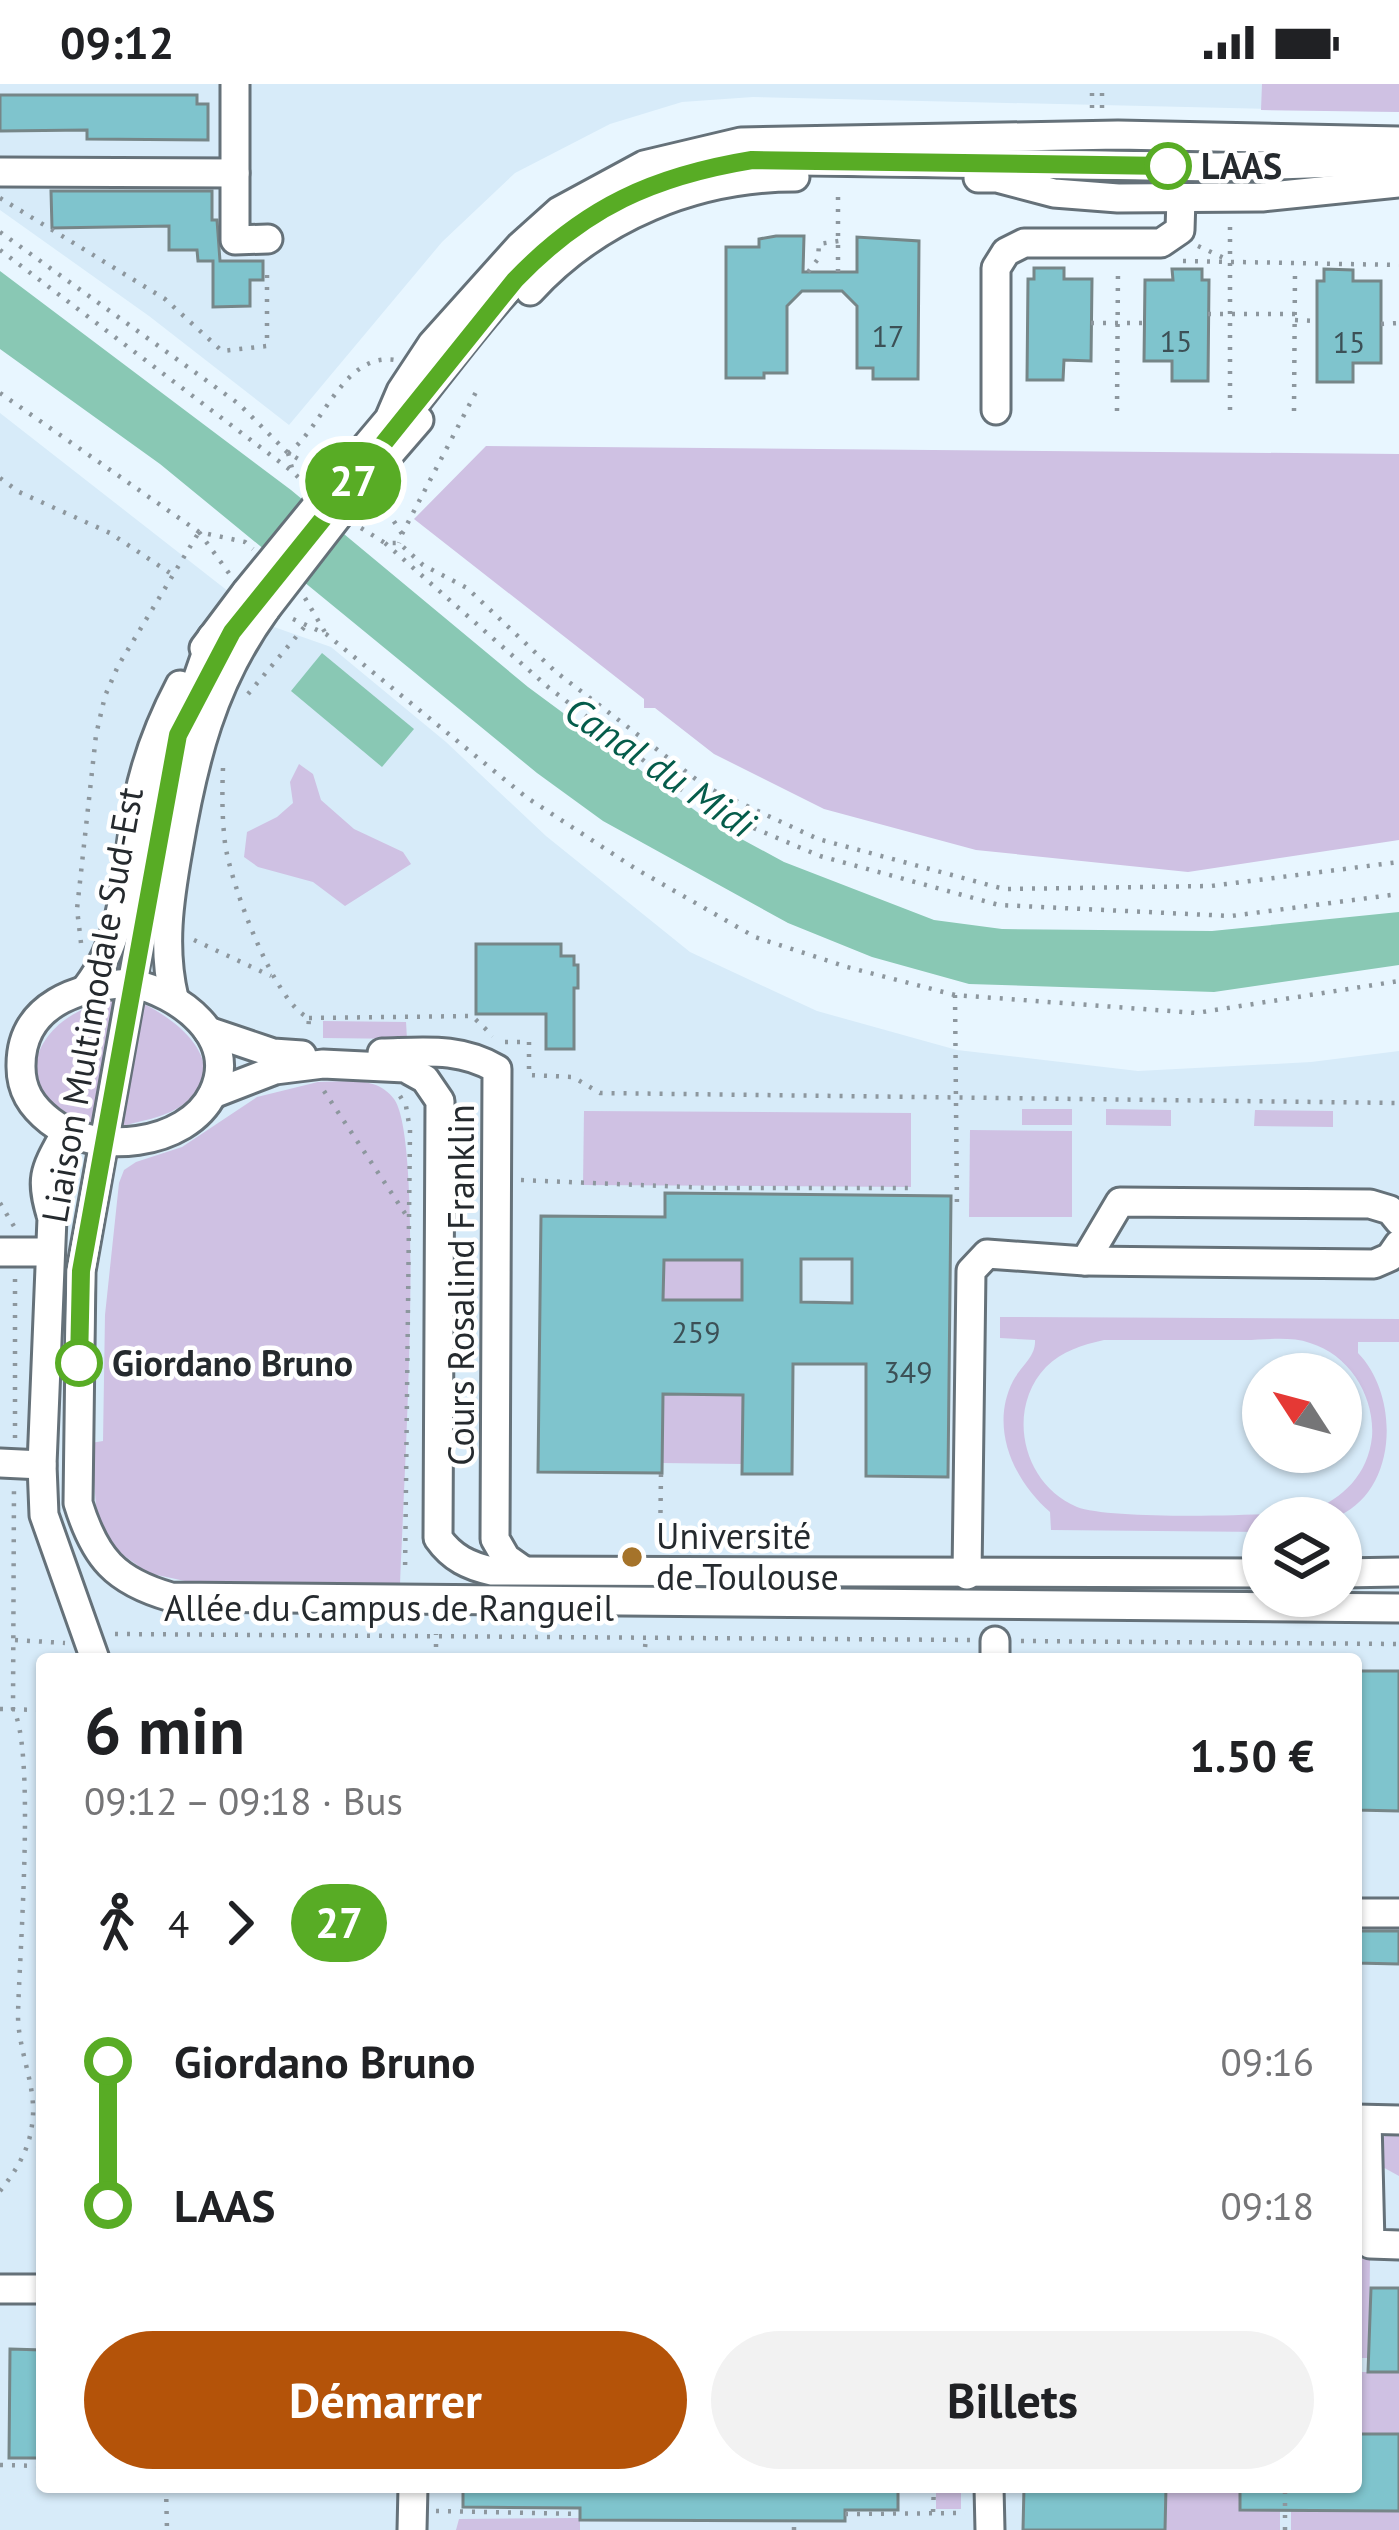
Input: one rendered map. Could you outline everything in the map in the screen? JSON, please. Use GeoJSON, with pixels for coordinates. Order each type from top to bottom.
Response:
{"type":"FeatureCollection","features":[{"type":"Feature","properties":{"kind":"street"},"geometry":{"type":"LineString","coordinates":[[235,84],[236,240],[268,239]]}},
{"type":"Feature","properties":{"kind":"street"},"geometry":{"type":"LineString","coordinates":[[347,486],[432,344],[488,280],[546,223],[606,183],[644,165],[741,142],[1118,135],[1399,141]]}},
{"type":"Feature","properties":{"kind":"street","name":"Liaison Multimodale Sud-Est"},"geometry":{"type":"LineString","coordinates":[[178,735],[232,632],[515,280],[567,230],[628,195],[692,170],[752,160],[1218,167],[1399,160]]}},
{"type":"Feature","properties":{"kind":"street"},"geometry":{"type":"LineString","coordinates":[[0,172],[235,173]]}},
{"type":"Feature","properties":{"kind":"street"},"geometry":{"type":"LineString","coordinates":[[347,486],[550,270],[608,227],[661,201],[725,184],[786,178],[997,178],[1075,195],[1180,198],[1262,197],[1399,183]]}},
{"type":"Feature","properties":{"kind":"street"},"geometry":{"type":"LineString","coordinates":[[996,410],[996,268],[1006,252],[1024,243],[1162,243],[1169,249],[1180,230],[1180,198]]}},
{"type":"Feature","properties":{"kind":"street","name":"Liaison Multimodale Sud-Est"},"geometry":{"type":"LineString","coordinates":[[389,419],[451,360]]}},
{"type":"Feature","properties":{"kind":"street"},"geometry":{"type":"LineString","coordinates":[[87,987],[111,950],[140,793],[152,748],[178,687],[212,637],[259,601]]}},
{"type":"Feature","properties":{"kind":"street"},"geometry":{"type":"LineString","coordinates":[[174,998],[166,932],[191,770],[217,690],[259,601]]}},
{"type":"Feature","properties":{"kind":"street","name":"Liaison Multimodale Sud-Est"},"geometry":{"type":"LineString","coordinates":[[212,637],[178,735],[81,1271],[78,1503],[89,1538],[105,1562],[127,1581],[171,1597],[1399,1608]]}},
{"type":"Feature","properties":{"kind":"street"},"geometry":{"type":"LineString","coordinates":[[103,1143],[66,1132],[12,1084],[28,1028],[44,1009],[87,987],[131,983],[174,998],[208,1030],[218,1071],[213,1094]]}},
{"type":"Feature","properties":{"kind":"street"},"geometry":{"type":"LineString","coordinates":[[0,1038],[28,1028]]}},
{"type":"Feature","properties":{"kind":"street","name":"Cours Rosalind Franklin"},"geometry":{"type":"LineString","coordinates":[[208,1030],[273,1053],[452,1051],[474,1055],[497,1070],[495,1539]]}},
{"type":"Feature","properties":{"kind":"street","name":"Cours Rosalind Franklin"},"geometry":{"type":"LineString","coordinates":[[103,1143],[128,1142],[171,1130],[213,1094],[275,1070],[322,1064],[405,1068],[425,1079],[440,1101],[438,1538]]}},
{"type":"Feature","properties":{"kind":"street"},"geometry":{"type":"LineString","coordinates":[[66,1132],[46,1171],[43,1189],[52,1219],[44,1515],[97,1646]]}},
{"type":"Feature","properties":{"kind":"street"},"geometry":{"type":"LineString","coordinates":[[1085,1261],[1120,1202],[1370,1204],[1390,1210],[1399,1221]]}},
{"type":"Feature","properties":{"kind":"street"},"geometry":{"type":"LineString","coordinates":[[967,1575],[971,1270],[987,1254],[1085,1261],[1375,1264],[1390,1257],[1399,1244]]}},
{"type":"Feature","properties":{"kind":"street"},"geometry":{"type":"LineString","coordinates":[[10,1251],[49,1252]]}},
{"type":"Feature","properties":{"kind":"street"},"geometry":{"type":"LineString","coordinates":[[2,1470],[42,1465]]}},
{"type":"Feature","properties":{"kind":"street"},"geometry":{"type":"LineString","coordinates":[[438,1538],[464,1546],[495,1539],[506,1558],[524,1570]]}},
{"type":"Feature","properties":{"kind":"street"},"geometry":{"type":"LineString","coordinates":[[438,1538],[448,1552],[470,1566],[492,1571],[1242,1573]]}},
{"type":"Feature","properties":{"kind":"street"},"geometry":{"type":"LineString","coordinates":[[1362,1573],[1399,1572]]}},
{"type":"Feature","properties":{"kind":"street"},"geometry":{"type":"LineString","coordinates":[[1362,1913],[1399,1913]]}},
{"type":"Feature","properties":{"kind":"street"},"geometry":{"type":"LineString","coordinates":[[1362,2120],[1399,2120]]}},
{"type":"Feature","properties":{"kind":"street"},"geometry":{"type":"LineString","coordinates":[[1362,2134],[1370,2244],[1399,2245]]}},
{"type":"Feature","properties":{"kind":"street"},"geometry":{"type":"LineString","coordinates":[[0,2289],[36,2288]]}},
{"type":"Feature","properties":{"kind":"path"},"geometry":{"type":"LineString","coordinates":[[1092,84],[1092,106]]}},
{"type":"Feature","properties":{"kind":"path"},"geometry":{"type":"LineString","coordinates":[[1102,84],[1102,107]]}},
{"type":"Feature","properties":{"kind":"path"},"geometry":{"type":"LineString","coordinates":[[838,193],[838,272]]}},
{"type":"Feature","properties":{"kind":"path"},"geometry":{"type":"LineString","coordinates":[[0,198],[165,299],[222,351],[267,346],[268,239]]}},
{"type":"Feature","properties":{"kind":"path"},"geometry":{"type":"LineString","coordinates":[[1230,221],[1230,410]]}},
{"type":"Feature","properties":{"kind":"path"},"geometry":{"type":"LineString","coordinates":[[0,232],[238,404],[288,453],[347,486],[402,534]]}},
{"type":"Feature","properties":{"kind":"path"},"geometry":{"type":"LineString","coordinates":[[808,272],[818,259],[819,244],[839,241]]}},
{"type":"Feature","properties":{"kind":"path"},"geometry":{"type":"LineString","coordinates":[[1169,249],[1231,261]]}},
{"type":"Feature","properties":{"kind":"path"},"geometry":{"type":"LineString","coordinates":[[1169,249],[1231,261],[1399,266]]}},
{"type":"Feature","properties":{"kind":"path"},"geometry":{"type":"LineString","coordinates":[[0,250],[293,472]]}},
{"type":"Feature","properties":{"kind":"path"},"geometry":{"type":"LineString","coordinates":[[1117,411],[1118,261]]}},
{"type":"Feature","properties":{"kind":"path"},"geometry":{"type":"LineString","coordinates":[[1294,411],[1295,272]]}},
{"type":"Feature","properties":{"kind":"path"},"geometry":{"type":"LineString","coordinates":[[1208,314],[1317,321]]}},
{"type":"Feature","properties":{"kind":"path"},"geometry":{"type":"LineString","coordinates":[[1091,323],[1144,323]]}},
{"type":"Feature","properties":{"kind":"path"},"geometry":{"type":"LineString","coordinates":[[1381,324],[1399,323]]}},
{"type":"Feature","properties":{"kind":"path"},"geometry":{"type":"LineString","coordinates":[[288,453],[308,439],[329,401],[353,374],[378,359],[400,362]]}},
{"type":"Feature","properties":{"kind":"path"},"geometry":{"type":"LineString","coordinates":[[476,392],[399,543],[423,565],[467,588],[556,672],[706,787],[818,838],[1004,889],[1211,886],[1399,862]]}},
{"type":"Feature","properties":{"kind":"path"},"geometry":{"type":"LineString","coordinates":[[0,393],[199,532],[259,601],[326,634],[526,797],[635,869],[755,937],[847,967],[956,994],[1196,1013],[1399,981]]}},
{"type":"Feature","properties":{"kind":"path"},"geometry":{"type":"LineString","coordinates":[[0,478],[19,492],[110,533],[173,575]]}},
{"type":"Feature","properties":{"kind":"path"},"geometry":{"type":"LineString","coordinates":[[81,948],[77,909],[95,735],[118,666],[199,532]]}},
{"type":"Feature","properties":{"kind":"path"},"geometry":{"type":"LineString","coordinates":[[385,543],[548,687],[704,807],[820,856],[999,905],[1231,916],[1399,895]]}},
{"type":"Feature","properties":{"kind":"path"},"geometry":{"type":"LineString","coordinates":[[237,706],[307,624]]}},
{"type":"Feature","properties":{"kind":"path"},"geometry":{"type":"LineString","coordinates":[[223,764],[225,848],[252,931],[276,979],[300,1014],[309,1018],[308,1045]]}},
{"type":"Feature","properties":{"kind":"path"},"geometry":{"type":"LineString","coordinates":[[181,935],[276,979]]}},
{"type":"Feature","properties":{"kind":"path"},"geometry":{"type":"LineString","coordinates":[[956,994],[957,1211]]}},
{"type":"Feature","properties":{"kind":"path"},"geometry":{"type":"LineString","coordinates":[[499,1042],[529,1042],[529,1075],[573,1077],[600,1093],[1399,1103]]}},
{"type":"Feature","properties":{"kind":"path"},"geometry":{"type":"LineString","coordinates":[[318,1082],[410,1221]]}},
{"type":"Feature","properties":{"kind":"path"},"geometry":{"type":"LineString","coordinates":[[398,1093],[410,1130],[405,1586]]}},
{"type":"Feature","properties":{"kind":"path"},"geometry":{"type":"LineString","coordinates":[[529,1181],[710,1188],[911,1188]]}},
{"type":"Feature","properties":{"kind":"path"},"geometry":{"type":"LineString","coordinates":[[0,1203],[15,1224],[10,1251],[15,1433]]}},
{"type":"Feature","properties":{"kind":"path"},"geometry":{"type":"LineString","coordinates":[[0,2191],[28,2145],[33,2120],[18,2022],[23,1768],[14,1709],[14,1477],[2,1470]]}},
{"type":"Feature","properties":{"kind":"path"},"geometry":{"type":"LineString","coordinates":[[660,1555],[661,1473]]}},
{"type":"Feature","properties":{"kind":"path"},"geometry":{"type":"LineString","coordinates":[[436,1634],[436,1653]]}},
{"type":"Feature","properties":{"kind":"path","name":"Allée du Campus de Rangueil"},"geometry":{"type":"LineString","coordinates":[[97,1646],[436,1634],[646,1636],[995,1650],[1399,1644]]}},
{"type":"Feature","properties":{"kind":"path"},"geometry":{"type":"LineString","coordinates":[[645,1653],[646,1636]]}},
{"type":"Feature","properties":{"kind":"path"},"geometry":{"type":"LineString","coordinates":[[15,1640],[68,1643]]}},
{"type":"Feature","properties":{"kind":"path"},"geometry":{"type":"LineString","coordinates":[[0,1709],[36,1709]]}},
{"type":"Feature","properties":{"kind":"path"},"geometry":{"type":"LineString","coordinates":[[0,2465],[36,2466]]}},
{"type":"Feature","properties":{"kind":"path"},"geometry":{"type":"LineString","coordinates":[[166,2493],[167,2530]]}},
{"type":"Feature","properties":{"kind":"path"},"geometry":{"type":"LineString","coordinates":[[933,2512],[934,2493]]}},
{"type":"Feature","properties":{"kind":"path"},"geometry":{"type":"LineString","coordinates":[[1285,2493],[1285,2530]]}},
{"type":"Feature","properties":{"kind":"path"},"geometry":{"type":"LineString","coordinates":[[413,2509],[580,2514]]}},
{"type":"Feature","properties":{"kind":"path"},"geometry":{"type":"LineString","coordinates":[[845,2514],[990,2510]]}},
{"type":"Feature","properties":{"kind":"path"},"geometry":{"type":"LineString","coordinates":[[794,2521],[794,2530]]}},
{"type":"Feature","properties":{"kind":"shaded area"},"geometry":{"type":"Polygon","coordinates":[[[0,84],[1399,84],[1399,112],[753,97],[682,102],[610,124],[515,173],[442,242],[289,425],[149,316],[0,210],[0,84]]]}},
{"type":"Feature","properties":{"kind":"shaded area"},"geometry":{"type":"Polygon","coordinates":[[[1262,84],[1399,84],[1399,112],[1261,110],[1262,84]]]}},
{"type":"Feature","properties":{"kind":"shaded area"},"geometry":{"type":"Polygon","coordinates":[[[0,271],[291,490],[528,687],[712,823],[784,862],[934,920],[1002,929],[1212,931],[1399,912],[1399,965],[1214,992],[969,984],[872,957],[788,923],[603,821],[537,773],[160,464],[0,349],[0,271]]]}},
{"type":"Feature","properties":{"kind":"shaded area","name":"Université de Toulouse"},"geometry":{"type":"Polygon","coordinates":[[[0,413],[274,627],[331,647],[446,742],[546,836],[690,952],[817,1011],[957,1050],[1138,1071],[1311,1062],[1399,1051],[1399,2530],[0,2530],[0,413]]]}},
{"type":"Feature","properties":{"kind":"shaded area"},"geometry":{"type":"Polygon","coordinates":[[[486,446],[1399,454],[1399,840],[1188,872],[976,850],[824,809],[714,754],[655,708],[644,708],[644,699],[414,519],[486,446]]]}},
{"type":"Feature","properties":{"kind":"shaded area"},"geometry":{"type":"Polygon","coordinates":[[[322,653],[414,729],[382,767],[291,691],[322,653]]]}},
{"type":"Feature","properties":{"kind":"shaded area"},"geometry":{"type":"Polygon","coordinates":[[[299,764],[313,774],[321,800],[354,829],[403,852],[411,864],[345,906],[313,882],[258,867],[244,857],[247,832],[293,803],[290,782],[299,764]]]}},
{"type":"Feature","properties":{"kind":"shaded area"},"geometry":{"type":"Polygon","coordinates":[[[112,1000],[91,1123],[62,1111],[45,1095],[37,1077],[37,1057],[62,1022],[112,1000]]]}},
{"type":"Feature","properties":{"kind":"shaded area"},"geometry":{"type":"Polygon","coordinates":[[[144,1004],[185,1033],[196,1046],[204,1074],[198,1089],[178,1108],[123,1126],[120,1123],[144,1004]]]}},
{"type":"Feature","properties":{"kind":"shaded area"},"geometry":{"type":"Polygon","coordinates":[[[323,1021],[406,1022],[407,1039],[323,1038],[323,1021]]]}},
{"type":"Feature","properties":{"kind":"shaded area"},"geometry":{"type":"Polygon","coordinates":[[[318,1082],[378,1086],[394,1099],[404,1129],[410,1252],[400,1587],[194,1583],[148,1573],[115,1549],[97,1518],[91,1443],[103,1441],[105,1315],[119,1183],[124,1170],[136,1162],[182,1147],[257,1097],[318,1082]]]}},
{"type":"Feature","properties":{"kind":"shaded area"},"geometry":{"type":"Polygon","coordinates":[[[1022,1109],[1072,1109],[1072,1125],[1022,1125],[1022,1109]]]}},
{"type":"Feature","properties":{"kind":"shaded area"},"geometry":{"type":"Polygon","coordinates":[[[1106,1109],[1171,1110],[1171,1126],[1106,1125],[1106,1109]]]}},
{"type":"Feature","properties":{"kind":"shaded area"},"geometry":{"type":"Polygon","coordinates":[[[1255,1110],[1333,1111],[1333,1127],[1254,1126],[1255,1110]]]}},
{"type":"Feature","properties":{"kind":"shaded area"},"geometry":{"type":"Polygon","coordinates":[[[584,1111],[911,1113],[911,1187],[583,1185],[584,1111]]]}},
{"type":"Feature","properties":{"kind":"shaded area"},"geometry":{"type":"Polygon","coordinates":[[[970,1130],[1072,1131],[1072,1217],[969,1217],[970,1130]]]}},
{"type":"Feature","properties":{"kind":"shaded area"},"geometry":{"type":"Polygon","coordinates":[[[664,1260],[742,1260],[742,1300],[663,1300],[664,1260]]]}},
{"type":"Feature","properties":{"kind":"shaded area"},"geometry":{"type":"Polygon","coordinates":[[[1000,1317],[1399,1319],[1399,1342],[1358,1342],[1358,1353],[1330,1353],[1286,1339],[1104,1340],[1059,1357],[1033,1384],[1026,1404],[1026,1445],[1044,1482],[1058,1496],[1095,1511],[1242,1514],[1242,1532],[1051,1530],[1050,1512],[1016,1469],[1005,1435],[1006,1399],[1035,1340],[1000,1338],[1000,1317]]]}},
{"type":"Feature","properties":{"kind":"shaded area"},"geometry":{"type":"Polygon","coordinates":[[[1362,1359],[1381,1392],[1386,1416],[1382,1463],[1362,1499],[1337,1497],[1362,1473],[1370,1450],[1372,1422],[1362,1389],[1362,1359]]]}},
{"type":"Feature","properties":{"kind":"shaded area"},"geometry":{"type":"Polygon","coordinates":[[[663,1394],[743,1395],[742,1464],[662,1463],[663,1394]]]}},
{"type":"Feature","properties":{"kind":"shaded area"},"geometry":{"type":"Polygon","coordinates":[[[1399,2130],[1399,2176],[1379,2165],[1380,2141],[1390,2131],[1399,2130]]]}},
{"type":"Feature","properties":{"kind":"shaded area"},"geometry":{"type":"Polygon","coordinates":[[[1362,2258],[1370,2259],[1369,2340],[1399,2358],[1362,2358],[1362,2258]]]}},
{"type":"Feature","properties":{"kind":"shaded area"},"geometry":{"type":"Polygon","coordinates":[[[1362,2372],[1399,2372],[1399,2434],[1362,2434],[1362,2372]]]}},
{"type":"Feature","properties":{"kind":"shaded area"},"geometry":{"type":"Polygon","coordinates":[[[936,2493],[961,2493],[961,2509],[936,2509],[936,2493]]]}},
{"type":"Feature","properties":{"kind":"shaded area"},"geometry":{"type":"Polygon","coordinates":[[[1166,2493],[1240,2493],[1240,2510],[1280,2511],[1280,2530],[1165,2530],[1166,2493]]]}},
{"type":"Feature","properties":{"kind":"shaded area"},"geometry":{"type":"Polygon","coordinates":[[[1291,2510],[1399,2511],[1399,2530],[1291,2530],[1291,2510]]]}},
{"type":"Feature","properties":{"kind":"shaded area"},"geometry":{"type":"Polygon","coordinates":[[[580,2518],[580,2530],[456,2530],[459,2519],[580,2518]]]}},
{"type":"Feature","properties":{"kind":"building"},"geometry":{"type":"Polygon","coordinates":[[[0,95],[197,95],[197,104],[208,104],[208,140],[87,139],[87,130],[0,131],[0,95]]]}},
{"type":"Feature","properties":{"kind":"building"},"geometry":{"type":"Polygon","coordinates":[[[51,191],[212,191],[220,261],[263,261],[263,280],[250,280],[250,306],[213,307],[213,261],[198,261],[197,250],[169,250],[169,226],[52,228],[51,191]]]}},
{"type":"Feature","properties":{"kind":"building"},"geometry":{"type":"Polygon","coordinates":[[[804,236],[803,272],[857,272],[857,237],[919,241],[918,379],[873,379],[873,368],[857,368],[857,306],[842,291],[802,291],[787,306],[787,373],[726,378],[726,247],[759,247],[759,239],[804,236]]]}},
{"type":"Feature","properties":{"kind":"building"},"geometry":{"type":"Polygon","coordinates":[[[1034,268],[1064,268],[1064,279],[1092,279],[1091,361],[1064,360],[1063,380],[1027,380],[1028,279],[1034,279],[1034,268]]]}},
{"type":"Feature","properties":{"kind":"building"},"geometry":{"type":"Polygon","coordinates":[[[1172,269],[1202,269],[1202,280],[1209,280],[1208,381],[1172,381],[1172,361],[1144,361],[1145,280],[1173,280],[1172,269]]]}},
{"type":"Feature","properties":{"kind":"building"},"geometry":{"type":"Polygon","coordinates":[[[1324,269],[1353,270],[1353,281],[1381,281],[1381,363],[1353,363],[1353,382],[1317,382],[1317,281],[1324,281],[1324,269]]]}},
{"type":"Feature","properties":{"kind":"building"},"geometry":{"type":"Polygon","coordinates":[[[476,944],[561,944],[561,956],[574,956],[578,988],[574,988],[574,1049],[546,1049],[546,1014],[476,1014],[476,944]]]}},
{"type":"Feature","properties":{"kind":"building"},"geometry":{"type":"Polygon","coordinates":[[[665,1193],[951,1196],[948,1477],[866,1476],[866,1364],[793,1364],[792,1474],[742,1474],[743,1395],[663,1394],[662,1473],[538,1472],[541,1216],[665,1217],[665,1193]],[[801,1259],[801,1302],[852,1303],[852,1259],[801,1259]],[[664,1260],[663,1300],[742,1300],[742,1260],[664,1260]]]}},
{"type":"Feature","properties":{"kind":"building"},"geometry":{"type":"Polygon","coordinates":[[[1362,1671],[1399,1671],[1399,1811],[1362,1810],[1362,1671]]]}},
{"type":"Feature","properties":{"kind":"building"},"geometry":{"type":"Polygon","coordinates":[[[1362,1931],[1399,1931],[1399,1964],[1362,1963],[1362,1931]]]}},
{"type":"Feature","properties":{"kind":"building"},"geometry":{"type":"Polygon","coordinates":[[[1371,2288],[1399,2288],[1399,2372],[1368,2372],[1371,2288]]]}},
{"type":"Feature","properties":{"kind":"building"},"geometry":{"type":"Polygon","coordinates":[[[10,2349],[36,2350],[36,2458],[9,2458],[10,2349]]]}},
{"type":"Feature","properties":{"kind":"building"},"geometry":{"type":"Polygon","coordinates":[[[1362,2434],[1399,2434],[1399,2511],[1240,2510],[1240,2493],[1362,2493],[1362,2434]]]}},
{"type":"Feature","properties":{"kind":"building"},"geometry":{"type":"Polygon","coordinates":[[[463,2493],[898,2493],[898,2510],[845,2510],[845,2521],[580,2520],[580,2508],[463,2507],[463,2493]]]}},
{"type":"Feature","properties":{"kind":"building"},"geometry":{"type":"Polygon","coordinates":[[[1024,2493],[1166,2493],[1165,2530],[1023,2530],[1024,2493]]]}},
{"type":"Feature","properties":{"kind":"bus line","name":"27"},"geometry":{"type":"LineString","coordinates":[[79,1363],[81,1271],[178,735],[232,632],[515,280],[567,230],[594,212],[692,170],[752,160],[1168,166]]}},
{"type":"Feature","properties":{"kind":"place","name":"LAAS"},"geometry":{"type":"Point","coordinates":[1168,166]}},
{"type":"Feature","properties":{"kind":"place","name":"Giordano Bruno"},"geometry":{"type":"Point","coordinates":[79,1363]}},
{"type":"Feature","properties":{"kind":"place","name":"Université de Toulouse"},"geometry":{"type":"Point","coordinates":[632,1557]}},
{"type":"Feature","properties":{"kind":"water label","name":"Canal du Midi"},"geometry":{"type":"Point","coordinates":[660,767]}}]}
